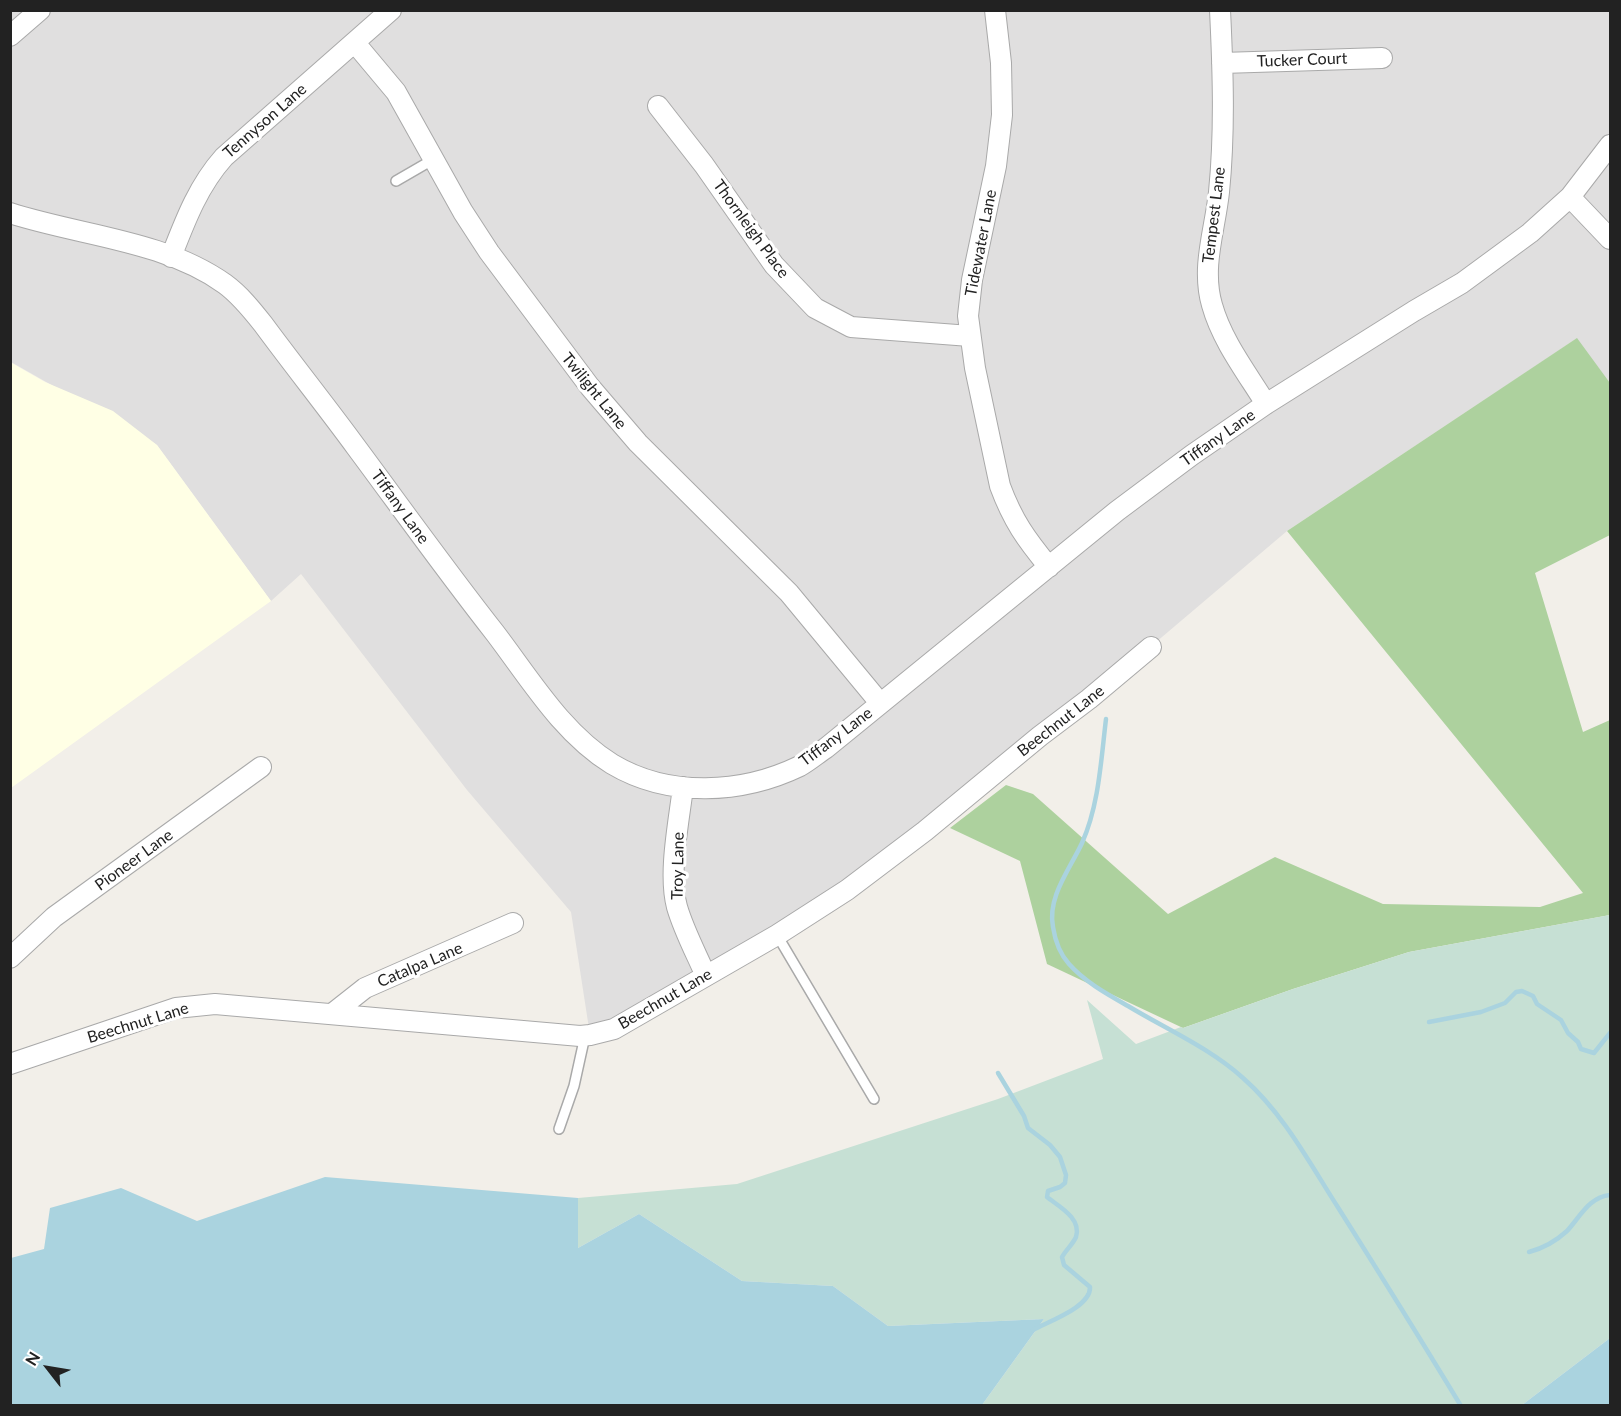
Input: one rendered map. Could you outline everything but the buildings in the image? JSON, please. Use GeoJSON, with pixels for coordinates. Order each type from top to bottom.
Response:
{"type":"FeatureCollection","features":[{"type":"Feature","properties":{"kind":"street"},"geometry":{"type":"LineString","coordinates":[[10,36],[40,10]]}},
{"type":"Feature","properties":{"kind":"street","name":"Tennyson Lane"},"geometry":{"type":"LineString","coordinates":[[171,257],[192,204],[210,173],[240,140],[392,10]]}},
{"type":"Feature","properties":{"kind":"street","name":"Tidewater Lane"},"geometry":{"type":"LineString","coordinates":[[995,10],[1001,63],[1002,115],[996,166],[972,280],[968,316],[990,446],[1000,486],[1022,534],[1049,567]]}},
{"type":"Feature","properties":{"kind":"street","name":"Tempest Lane"},"geometry":{"type":"LineString","coordinates":[[1220,10],[1224,121],[1219,193],[1210,240],[1208,284],[1212,306],[1228,343],[1266,404]]}},
{"type":"Feature","properties":{"kind":"street","name":"Twilight Lane"},"geometry":{"type":"LineString","coordinates":[[355,43],[396,92],[463,212],[489,252],[595,393],[638,443],[789,593],[880,703]]}},
{"type":"Feature","properties":{"kind":"street","name":"Tucker Court"},"geometry":{"type":"LineString","coordinates":[[1222,63],[1382,58]]}},
{"type":"Feature","properties":{"kind":"street","name":"Thornleigh Place"},"geometry":{"type":"LineString","coordinates":[[658,106],[704,165],[774,265],[815,308],[851,327],[970,336]]}},
{"type":"Feature","properties":{"kind":"street","name":"Tiffany Lane"},"geometry":{"type":"LineString","coordinates":[[10,213],[124,242],[171,257],[225,284],[246,302],[428,546],[570,729],[590,748],[636,776],[683,787],[717,789],[747,785],[774,777],[801,765],[818,754],[1117,511],[1192,455],[1266,404],[1462,283],[1530,233],[1570,197],[1611,145]]}},
{"type":"Feature","properties":{"kind":"street"},"geometry":{"type":"LineString","coordinates":[[1570,197],[1611,239]]}},
{"type":"Feature","properties":{"kind":"street","name":"Beechnut Lane"},"geometry":{"type":"LineString","coordinates":[[10,1064],[176,1008],[215,1004],[585,1036],[601,1033],[628,1023],[840,895],[909,844],[1151,647]]}},
{"type":"Feature","properties":{"kind":"street","name":"Pioneer Lane"},"geometry":{"type":"LineString","coordinates":[[10,958],[54,917],[261,767]]}},
{"type":"Feature","properties":{"kind":"street","name":"Troy Lane"},"geometry":{"type":"LineString","coordinates":[[683,787],[676,845],[677,906],[706,976]]}},
{"type":"Feature","properties":{"kind":"street","name":"Catalpa Lane"},"geometry":{"type":"LineString","coordinates":[[332,1014],[365,988],[513,923]]}},
{"type":"Feature","properties":{"kind":"lane"},"geometry":{"type":"LineString","coordinates":[[396,181],[434,159]]}},
{"type":"Feature","properties":{"kind":"lane"},"geometry":{"type":"LineString","coordinates":[[777,935],[874,1099]]}},
{"type":"Feature","properties":{"kind":"lane"},"geometry":{"type":"LineString","coordinates":[[559,1128],[574,1086],[585,1036]]}},
{"type":"Feature","properties":{"kind":"shaded area"},"geometry":{"type":"Polygon","coordinates":[[[10,11],[1610,11],[1610,383],[1576,339],[1287,531],[1096,693],[777,935],[590,1035],[571,912],[467,790],[301,574],[271,601],[157,445],[11,362],[10,11]]]}},
{"type":"Feature","properties":{"kind":"shaded area"},"geometry":{"type":"Polygon","coordinates":[[[10,362],[45,382],[113,411],[157,445],[271,601],[11,788],[10,362]]]}},
{"type":"Feature","properties":{"kind":"shaded area"},"geometry":{"type":"Polygon","coordinates":[[[1610,915],[1610,1338],[1522,1405],[982,1405],[1044,1319],[888,1326],[833,1286],[742,1281],[639,1214],[578,1248],[578,1198],[737,1184],[998,1099],[1103,1059],[1087,1000],[1136,1044],[1293,989],[1409,952],[1610,915]]]}},
{"type":"Feature","properties":{"kind":"green space"},"geometry":{"type":"Polygon","coordinates":[[[1577,338],[1610,383],[1610,535],[1535,573],[1583,732],[1610,720],[1610,915],[1409,952],[1293,989],[1183,1028],[1047,964],[1020,861],[950,828],[1006,785],[1033,794],[1168,914],[1275,857],[1383,904],[1540,907],[1583,893],[1287,531],[1577,338]]]}},
{"type":"Feature","properties":{"kind":"water"},"geometry":{"type":"Polygon","coordinates":[[[325,1177],[578,1198],[578,1248],[639,1214],[742,1281],[833,1286],[888,1326],[1044,1319],[982,1405],[11,1405],[11,1258],[44,1249],[50,1208],[121,1188],[197,1221],[325,1177]]]}},
{"type":"Feature","properties":{"kind":"water"},"geometry":{"type":"Polygon","coordinates":[[[1610,1338],[1610,1405],[1522,1405],[1610,1338]]]}},
{"type":"Feature","properties":{"kind":"waterway"},"geometry":{"type":"LineString","coordinates":[[1106,719],[1098,782],[1088,828],[1056,894],[1053,905],[1053,927],[1061,951],[1075,970],[1097,987],[1216,1057],[1258,1092],[1284,1123],[1307,1157],[1461,1406]]}},
{"type":"Feature","properties":{"kind":"waterway"},"geometry":{"type":"LineString","coordinates":[[1429,1022],[1481,1012],[1505,1003],[1516,992],[1522,991],[1533,996],[1537,1004],[1561,1020],[1581,1049],[1594,1053],[1610,1033]]}},
{"type":"Feature","properties":{"kind":"waterway"},"geometry":{"type":"LineString","coordinates":[[998,1073],[1024,1116],[1028,1128],[1050,1145],[1060,1157],[1066,1175],[1065,1183],[1048,1191],[1047,1197],[1068,1213],[1076,1224],[1076,1237],[1062,1257],[1064,1265],[1090,1287],[1084,1301],[1077,1307],[1033,1330]]}},
{"type":"Feature","properties":{"kind":"waterway"},"geometry":{"type":"LineString","coordinates":[[1529,1252],[1558,1238],[1591,1204],[1610,1195]]}}]}
